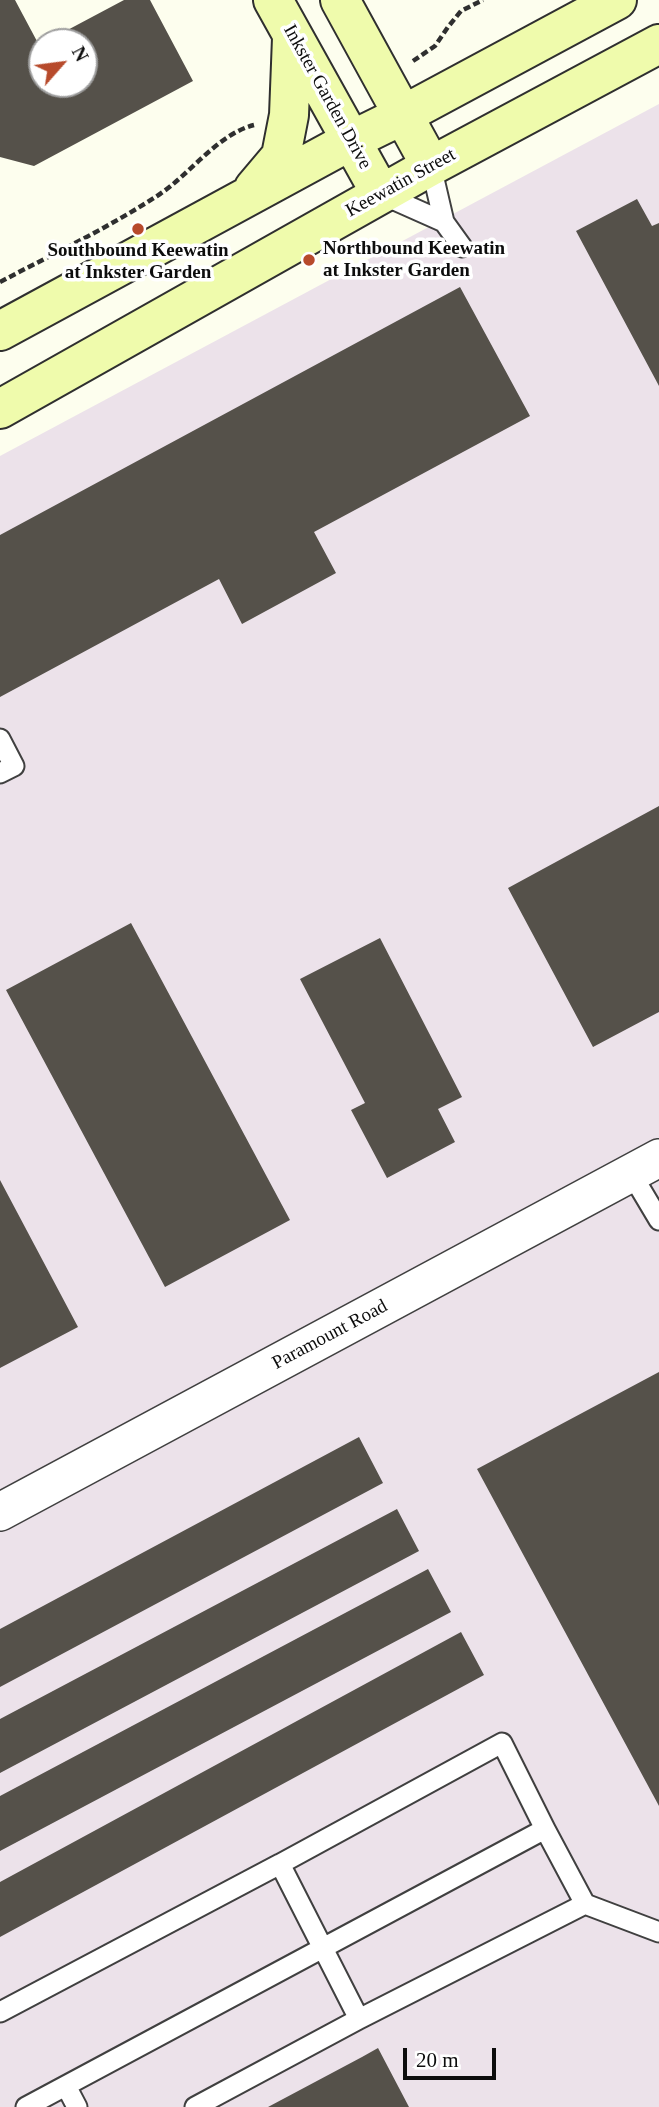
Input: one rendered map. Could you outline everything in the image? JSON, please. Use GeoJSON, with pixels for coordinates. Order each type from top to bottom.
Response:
{"type":"FeatureCollection","features":[{"type":"Feature","properties":{"kind":"street","name":"Inkster Garden Drive"},"geometry":{"type":"LineString","coordinates":[[273,0],[381,194]]}},
{"type":"Feature","properties":{"kind":"street"},"geometry":{"type":"LineString","coordinates":[[340,0],[431,166]]}},
{"type":"Feature","properties":{"kind":"street"},"geometry":{"type":"LineString","coordinates":[[0,331],[617,0]]}},
{"type":"Feature","properties":{"kind":"street"},"geometry":{"type":"LineString","coordinates":[[245,198],[281,156],[289,116],[292,36]]}},
{"type":"Feature","properties":{"kind":"street","name":"Keewatin Street"},"geometry":{"type":"LineString","coordinates":[[0,409],[431,166],[659,44]]}},
{"type":"Feature","properties":{"kind":"street","name":"Paramount Road"},"geometry":{"type":"LineString","coordinates":[[0,1512],[645,1166]]}},
{"type":"Feature","properties":{"kind":"lane"},"geometry":{"type":"LineString","coordinates":[[431,166],[444,222],[461,247]]}},
{"type":"Feature","properties":{"kind":"lane"},"geometry":{"type":"LineString","coordinates":[[381,194],[444,222]]}},
{"type":"Feature","properties":{"kind":"lane"},"geometry":{"type":"LineString","coordinates":[[0,739],[14,766],[0,773]]}},
{"type":"Feature","properties":{"kind":"lane"},"geometry":{"type":"LineString","coordinates":[[645,1166],[659,1220]]}},
{"type":"Feature","properties":{"kind":"lane"},"geometry":{"type":"LineString","coordinates":[[0,2012],[502,1743],[585,1904],[659,1932]]}},
{"type":"Feature","properties":{"kind":"lane"},"geometry":{"type":"LineString","coordinates":[[26,2107],[545,1829]]}},
{"type":"Feature","properties":{"kind":"lane"},"geometry":{"type":"LineString","coordinates":[[280,1864],[359,2019]]}},
{"type":"Feature","properties":{"kind":"lane"},"geometry":{"type":"LineString","coordinates":[[195,2107],[359,2019],[585,1904]]}},
{"type":"Feature","properties":{"kind":"lane"},"geometry":{"type":"LineString","coordinates":[[66,2087],[77,2107]]}},
{"type":"Feature","properties":{"kind":"path"},"geometry":{"type":"LineString","coordinates":[[435,46],[461,11],[483,0]]}},
{"type":"Feature","properties":{"kind":"path"},"geometry":{"type":"LineString","coordinates":[[0,282],[160,194],[228,137],[244,127],[261,123]]}},
{"type":"Feature","properties":{"kind":"shaded area"},"geometry":{"type":"Polygon","coordinates":[[[659,104],[659,2107],[0,2107],[0,456],[659,104]]]}},
{"type":"Feature","properties":{"kind":"building"},"geometry":{"type":"Polygon","coordinates":[[[0,0],[15,0],[30,28],[28,98],[98,98],[98,28],[71,28],[124,0],[150,0],[193,81],[34,166],[0,157],[0,0]]]}},
{"type":"Feature","properties":{"kind":"building"},"geometry":{"type":"Polygon","coordinates":[[[637,199],[652,226],[659,223],[659,386],[576,231],[637,199]]]}},
{"type":"Feature","properties":{"kind":"building"},"geometry":{"type":"Polygon","coordinates":[[[460,287],[530,416],[314,532],[336,573],[242,624],[219,579],[0,697],[0,535],[460,287]]]}},
{"type":"Feature","properties":{"kind":"building"},"geometry":{"type":"Polygon","coordinates":[[[659,806],[659,1012],[593,1047],[508,888],[659,806]]]}},
{"type":"Feature","properties":{"kind":"building"},"geometry":{"type":"Polygon","coordinates":[[[131,923],[290,1220],[165,1287],[6,990],[131,923]]]}},
{"type":"Feature","properties":{"kind":"building"},"geometry":{"type":"Polygon","coordinates":[[[380,938],[462,1097],[438,1109],[455,1142],[387,1178],[351,1110],[365,1103],[300,979],[380,938]]]}},
{"type":"Feature","properties":{"kind":"building"},"geometry":{"type":"Polygon","coordinates":[[[0,1180],[78,1327],[0,1368],[0,1180]]]}},
{"type":"Feature","properties":{"kind":"building"},"geometry":{"type":"Polygon","coordinates":[[[659,1372],[659,1806],[477,1469],[659,1372]]]}},
{"type":"Feature","properties":{"kind":"building"},"geometry":{"type":"Polygon","coordinates":[[[359,1437],[383,1483],[0,1687],[0,1629],[359,1437]]]}},
{"type":"Feature","properties":{"kind":"building"},"geometry":{"type":"Polygon","coordinates":[[[397,1509],[419,1551],[0,1773],[0,1719],[397,1509]]]}},
{"type":"Feature","properties":{"kind":"building"},"geometry":{"type":"Polygon","coordinates":[[[428,1569],[451,1612],[0,1851],[0,1796],[428,1569]]]}},
{"type":"Feature","properties":{"kind":"building"},"geometry":{"type":"Polygon","coordinates":[[[461,1632],[484,1675],[0,1937],[0,1882],[461,1632]]]}},
{"type":"Feature","properties":{"kind":"building"},"geometry":{"type":"Polygon","coordinates":[[[378,2048],[409,2107],[268,2107],[362,2057],[378,2048]]]}},
{"type":"Feature","properties":{"kind":"place","name":"Southbound Keewatin at Inkster Garden"},"geometry":{"type":"Point","coordinates":[138,229]}},
{"type":"Feature","properties":{"kind":"place","name":"Northbound Keewatin at Inkster Garden"},"geometry":{"type":"Point","coordinates":[309,260]}}]}
